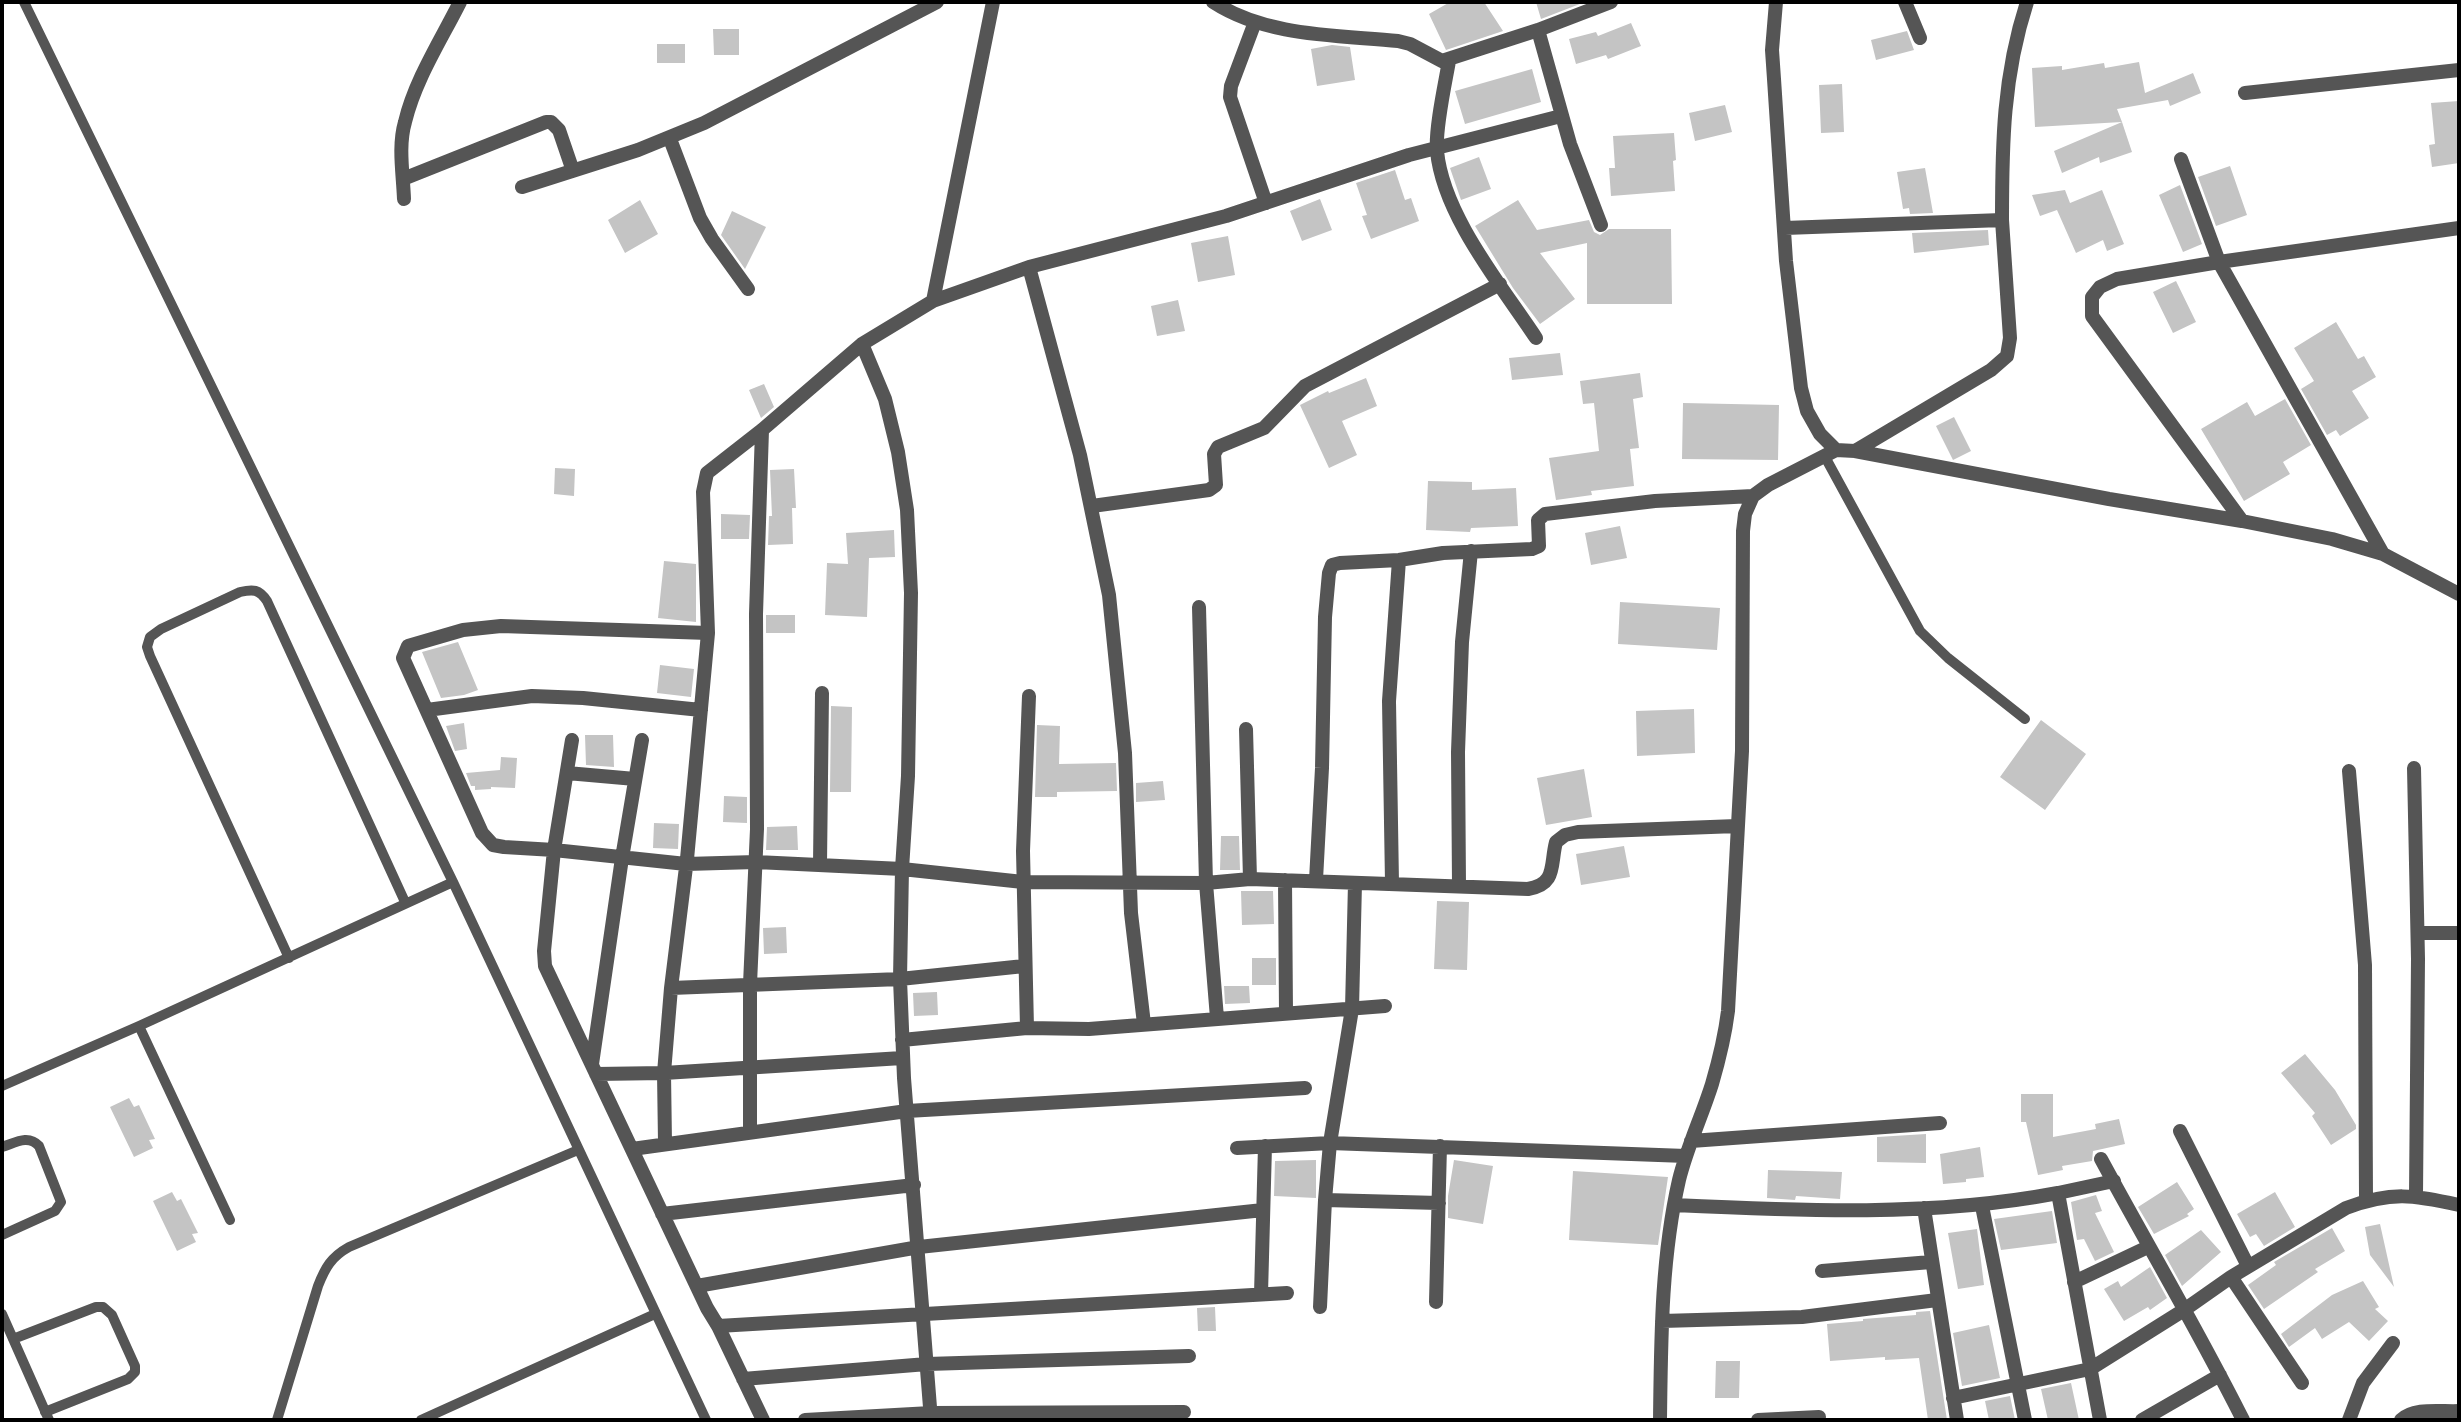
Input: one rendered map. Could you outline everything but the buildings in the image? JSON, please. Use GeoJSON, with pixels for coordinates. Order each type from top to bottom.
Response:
{"type":"FeatureCollection","features":[{"type":"Feature","properties":{"kind":"street"},"geometry":{"type":"LineString","coordinates":[[404,198],[401,156],[404,123],[418,86],[460,2]]}},
{"type":"Feature","properties":{"kind":"street"},"geometry":{"type":"LineString","coordinates":[[522,187],[670,139],[937,2]]}},
{"type":"Feature","properties":{"kind":"street"},"geometry":{"type":"LineString","coordinates":[[933,301],[993,2]]}},
{"type":"Feature","properties":{"kind":"street"},"geometry":{"type":"LineString","coordinates":[[1213,2],[1237,16],[1278,29],[1398,41],[1410,44],[1435,60],[1449,61],[1611,2]]}},
{"type":"Feature","properties":{"kind":"street"},"geometry":{"type":"LineString","coordinates":[[1776,2],[1773,60],[1786,261],[1804,400],[1807,411],[1830,453]]}},
{"type":"Feature","properties":{"kind":"street"},"geometry":{"type":"LineString","coordinates":[[1905,2],[1920,38]]}},
{"type":"Feature","properties":{"kind":"street"},"geometry":{"type":"LineString","coordinates":[[1855,451],[1991,370],[2007,356],[2010,338],[2003,220],[2003,128],[2007,80],[2026,2]]}},
{"type":"Feature","properties":{"kind":"street"},"geometry":{"type":"LineString","coordinates":[[1255,22],[1231,86],[1230,97],[1266,203]]}},
{"type":"Feature","properties":{"kind":"street"},"geometry":{"type":"LineString","coordinates":[[1538,30],[1561,117],[1601,225]]}},
{"type":"Feature","properties":{"kind":"street"},"geometry":{"type":"LineString","coordinates":[[1449,61],[1436,147],[1439,167],[1451,202],[1466,231],[1536,338]]}},
{"type":"Feature","properties":{"kind":"street"},"geometry":{"type":"LineString","coordinates":[[2245,93],[2459,69]]}},
{"type":"Feature","properties":{"kind":"street"},"geometry":{"type":"LineString","coordinates":[[666,1143],[664,1073],[671,988],[708,633],[704,482],[707,473],[863,344],[933,301],[1029,267],[1226,216],[1436,147],[1561,117]]}},
{"type":"Feature","properties":{"kind":"street"},"geometry":{"type":"LineString","coordinates":[[403,179],[546,122],[551,122],[559,130],[573,171]]}},
{"type":"Feature","properties":{"kind":"street"},"geometry":{"type":"LineString","coordinates":[[670,139],[700,218],[748,289]]}},
{"type":"Feature","properties":{"kind":"street"},"geometry":{"type":"LineString","coordinates":[[2181,159],[2219,262],[2383,554]]}},
{"type":"Feature","properties":{"kind":"street"},"geometry":{"type":"LineString","coordinates":[[1784,228],[2003,220]]}},
{"type":"Feature","properties":{"kind":"street"},"geometry":{"type":"LineString","coordinates":[[2242,521],[2092,316],[2092,296],[2100,287],[2117,279],[2459,228]]}},
{"type":"Feature","properties":{"kind":"street"},"geometry":{"type":"LineString","coordinates":[[1029,267],[1092,506],[1109,594],[1125,753],[1129,881],[1144,1024]]}},
{"type":"Feature","properties":{"kind":"street"},"geometry":{"type":"LineString","coordinates":[[1092,506],[1209,490],[1216,485],[1214,454],[1218,447],[1264,428],[1305,386],[1500,284]]}},
{"type":"Feature","properties":{"kind":"street"},"geometry":{"type":"LineString","coordinates":[[863,344],[885,399],[898,452],[907,510],[911,593],[908,776],[902,869],[902,1058],[931,1416]]}},
{"type":"Feature","properties":{"kind":"street"},"geometry":{"type":"LineString","coordinates":[[750,1132],[750,984],[756,862],[756,614],[762,430]]}},
{"type":"Feature","properties":{"kind":"street"},"geometry":{"type":"LineString","coordinates":[[1660,1420],[1662,1321],[1674,1205],[1686,1156],[1712,1086],[1725,1033],[1742,751],[1743,531],[1745,514],[1753,496],[1768,485],[1830,453],[1855,451],[2332,539],[2383,554],[2459,594]]}},
{"type":"Feature","properties":{"kind":"street"},"geometry":{"type":"LineString","coordinates":[[1316,880],[1329,573],[1332,565],[1471,551],[1536,548],[1540,542],[1538,520],[1545,514],[1655,501],[1753,496]]}},
{"type":"Feature","properties":{"kind":"street"},"geometry":{"type":"LineString","coordinates":[[1459,885],[1458,752],[1462,642],[1471,551]]}},
{"type":"Feature","properties":{"kind":"street"},"geometry":{"type":"LineString","coordinates":[[1392,883],[1389,701],[1399,560]]}},
{"type":"Feature","properties":{"kind":"street"},"geometry":{"type":"LineString","coordinates":[[1199,607],[1206,883],[1217,1018]]}},
{"type":"Feature","properties":{"kind":"street"},"geometry":{"type":"LineString","coordinates":[[708,633],[501,626],[463,631],[416,643],[408,646],[403,658],[487,840],[493,845],[504,847],[686,864],[756,862],[902,869],[1023,882],[1206,883],[1250,879],[1536,887],[1545,883],[1551,875],[1556,842],[1565,835],[1578,832],[1737,826]]}},
{"type":"Feature","properties":{"kind":"street"},"geometry":{"type":"LineString","coordinates":[[820,864],[822,693]]}},
{"type":"Feature","properties":{"kind":"street"},"geometry":{"type":"LineString","coordinates":[[427,710],[532,696],[583,698],[701,710]]}},
{"type":"Feature","properties":{"kind":"street"},"geometry":{"type":"LineString","coordinates":[[1027,1028],[1023,882],[1029,696]]}},
{"type":"Feature","properties":{"kind":"street"},"geometry":{"type":"LineString","coordinates":[[1247,729],[1250,879]]}},
{"type":"Feature","properties":{"kind":"street"},"geometry":{"type":"LineString","coordinates":[[572,740],[554,850],[544,958],[548,975],[763,1420]]}},
{"type":"Feature","properties":{"kind":"street"},"geometry":{"type":"LineString","coordinates":[[594,1070],[622,858],[642,740]]}},
{"type":"Feature","properties":{"kind":"street"},"geometry":{"type":"LineString","coordinates":[[2414,768],[2418,933],[2416,1195]]}},
{"type":"Feature","properties":{"kind":"street"},"geometry":{"type":"LineString","coordinates":[[2349,771],[2365,965],[2366,1200]]}},
{"type":"Feature","properties":{"kind":"street"},"geometry":{"type":"LineString","coordinates":[[567,773],[635,779]]}},
{"type":"Feature","properties":{"kind":"street"},"geometry":{"type":"LineString","coordinates":[[1285,880],[1286,1013]]}},
{"type":"Feature","properties":{"kind":"street"},"geometry":{"type":"LineString","coordinates":[[1320,1307],[1325,1200],[1331,1143],[1352,1009],[1355,883]]}},
{"type":"Feature","properties":{"kind":"street"},"geometry":{"type":"LineString","coordinates":[[2418,933],[2459,933]]}},
{"type":"Feature","properties":{"kind":"street"},"geometry":{"type":"LineString","coordinates":[[671,988],[900,979],[1024,966]]}},
{"type":"Feature","properties":{"kind":"street"},"geometry":{"type":"LineString","coordinates":[[902,1040],[1027,1028],[1089,1029],[1385,1006]]}},
{"type":"Feature","properties":{"kind":"street"},"geometry":{"type":"LineString","coordinates":[[594,1070],[664,1073],[902,1058]]}},
{"type":"Feature","properties":{"kind":"street"},"geometry":{"type":"LineString","coordinates":[[632,1149],[907,1111],[1305,1088]]}},
{"type":"Feature","properties":{"kind":"street"},"geometry":{"type":"LineString","coordinates":[[1691,1141],[1940,1123]]}},
{"type":"Feature","properties":{"kind":"street"},"geometry":{"type":"LineString","coordinates":[[2180,1131],[2248,1266]]}},
{"type":"Feature","properties":{"kind":"street"},"geometry":{"type":"LineString","coordinates":[[1237,1148],[1331,1143],[1686,1156]]}},
{"type":"Feature","properties":{"kind":"street"},"geometry":{"type":"LineString","coordinates":[[1261,1294],[1265,1146]]}},
{"type":"Feature","properties":{"kind":"street"},"geometry":{"type":"LineString","coordinates":[[1436,1302],[1440,1146]]}},
{"type":"Feature","properties":{"kind":"street"},"geometry":{"type":"LineString","coordinates":[[2101,1159],[2243,1420]]}},
{"type":"Feature","properties":{"kind":"street"},"geometry":{"type":"LineString","coordinates":[[1674,1205],[1786,1210],[1982,1206],[2058,1194],[2113,1181]]}},
{"type":"Feature","properties":{"kind":"street"},"geometry":{"type":"LineString","coordinates":[[662,1214],[914,1185]]}},
{"type":"Feature","properties":{"kind":"street"},"geometry":{"type":"LineString","coordinates":[[2058,1194],[2100,1420]]}},
{"type":"Feature","properties":{"kind":"street"},"geometry":{"type":"LineString","coordinates":[[1953,1398],[2090,1369],[2248,1266],[2346,1208],[2366,1200],[2390,1195],[2416,1195],[2459,1205]]}},
{"type":"Feature","properties":{"kind":"street"},"geometry":{"type":"LineString","coordinates":[[1325,1200],[1439,1203]]}},
{"type":"Feature","properties":{"kind":"street"},"geometry":{"type":"LineString","coordinates":[[1982,1206],[2025,1420]]}},
{"type":"Feature","properties":{"kind":"street"},"geometry":{"type":"LineString","coordinates":[[1924,1208],[1957,1420]]}},
{"type":"Feature","properties":{"kind":"street"},"geometry":{"type":"LineString","coordinates":[[697,1286],[919,1247],[1264,1210]]}},
{"type":"Feature","properties":{"kind":"street"},"geometry":{"type":"LineString","coordinates":[[2074,1282],[2148,1247]]}},
{"type":"Feature","properties":{"kind":"street"},"geometry":{"type":"LineString","coordinates":[[1822,1272],[1931,1262]]}},
{"type":"Feature","properties":{"kind":"street"},"geometry":{"type":"LineString","coordinates":[[2231,1277],[2302,1383]]}},
{"type":"Feature","properties":{"kind":"street"},"geometry":{"type":"LineString","coordinates":[[718,1326],[1287,1293]]}},
{"type":"Feature","properties":{"kind":"street"},"geometry":{"type":"LineString","coordinates":[[1662,1321],[1802,1317],[1937,1300]]}},
{"type":"Feature","properties":{"kind":"street"},"geometry":{"type":"LineString","coordinates":[[2349,1420],[2363,1383],[2393,1343]]}},
{"type":"Feature","properties":{"kind":"street"},"geometry":{"type":"LineString","coordinates":[[743,1379],[927,1364],[1189,1356]]}},
{"type":"Feature","properties":{"kind":"street"},"geometry":{"type":"LineString","coordinates":[[2142,1420],[2220,1375]]}},
{"type":"Feature","properties":{"kind":"street"},"geometry":{"type":"LineString","coordinates":[[2401,1420],[2406,1415],[2418,1412],[2459,1411]]}},
{"type":"Feature","properties":{"kind":"street"},"geometry":{"type":"LineString","coordinates":[[805,1420],[1184,1412]]}},
{"type":"Feature","properties":{"kind":"street"},"geometry":{"type":"LineString","coordinates":[[1758,1420],[1819,1417]]}},
{"type":"Feature","properties":{"kind":"lane"},"geometry":{"type":"LineString","coordinates":[[24,2],[453,882],[706,1420]]}},
{"type":"Feature","properties":{"kind":"lane"},"geometry":{"type":"LineString","coordinates":[[1830,453],[1920,631],[1948,658],[2025,719]]}},
{"type":"Feature","properties":{"kind":"lane"},"geometry":{"type":"LineString","coordinates":[[289,958],[150,656],[147,647],[150,637],[161,629],[240,592],[251,589],[260,592],[267,601],[405,902]]}},
{"type":"Feature","properties":{"kind":"lane"},"geometry":{"type":"LineString","coordinates":[[2,1086],[453,882]]}},
{"type":"Feature","properties":{"kind":"lane"},"geometry":{"type":"LineString","coordinates":[[139,1026],[230,1220]]}},
{"type":"Feature","properties":{"kind":"lane"},"geometry":{"type":"LineString","coordinates":[[2,1147],[25,1139],[35,1142],[61,1202],[55,1211],[2,1235]]}},
{"type":"Feature","properties":{"kind":"lane"},"geometry":{"type":"LineString","coordinates":[[277,1420],[318,1286],[326,1267],[336,1255],[349,1247],[578,1150]]}},
{"type":"Feature","properties":{"kind":"lane"},"geometry":{"type":"LineString","coordinates":[[2,1314],[13,1339],[47,1416],[128,1379],[135,1372],[135,1366],[112,1315],[103,1307],[96,1307],[13,1339]]}},
{"type":"Feature","properties":{"kind":"lane"},"geometry":{"type":"LineString","coordinates":[[421,1420],[655,1314]]}}]}
